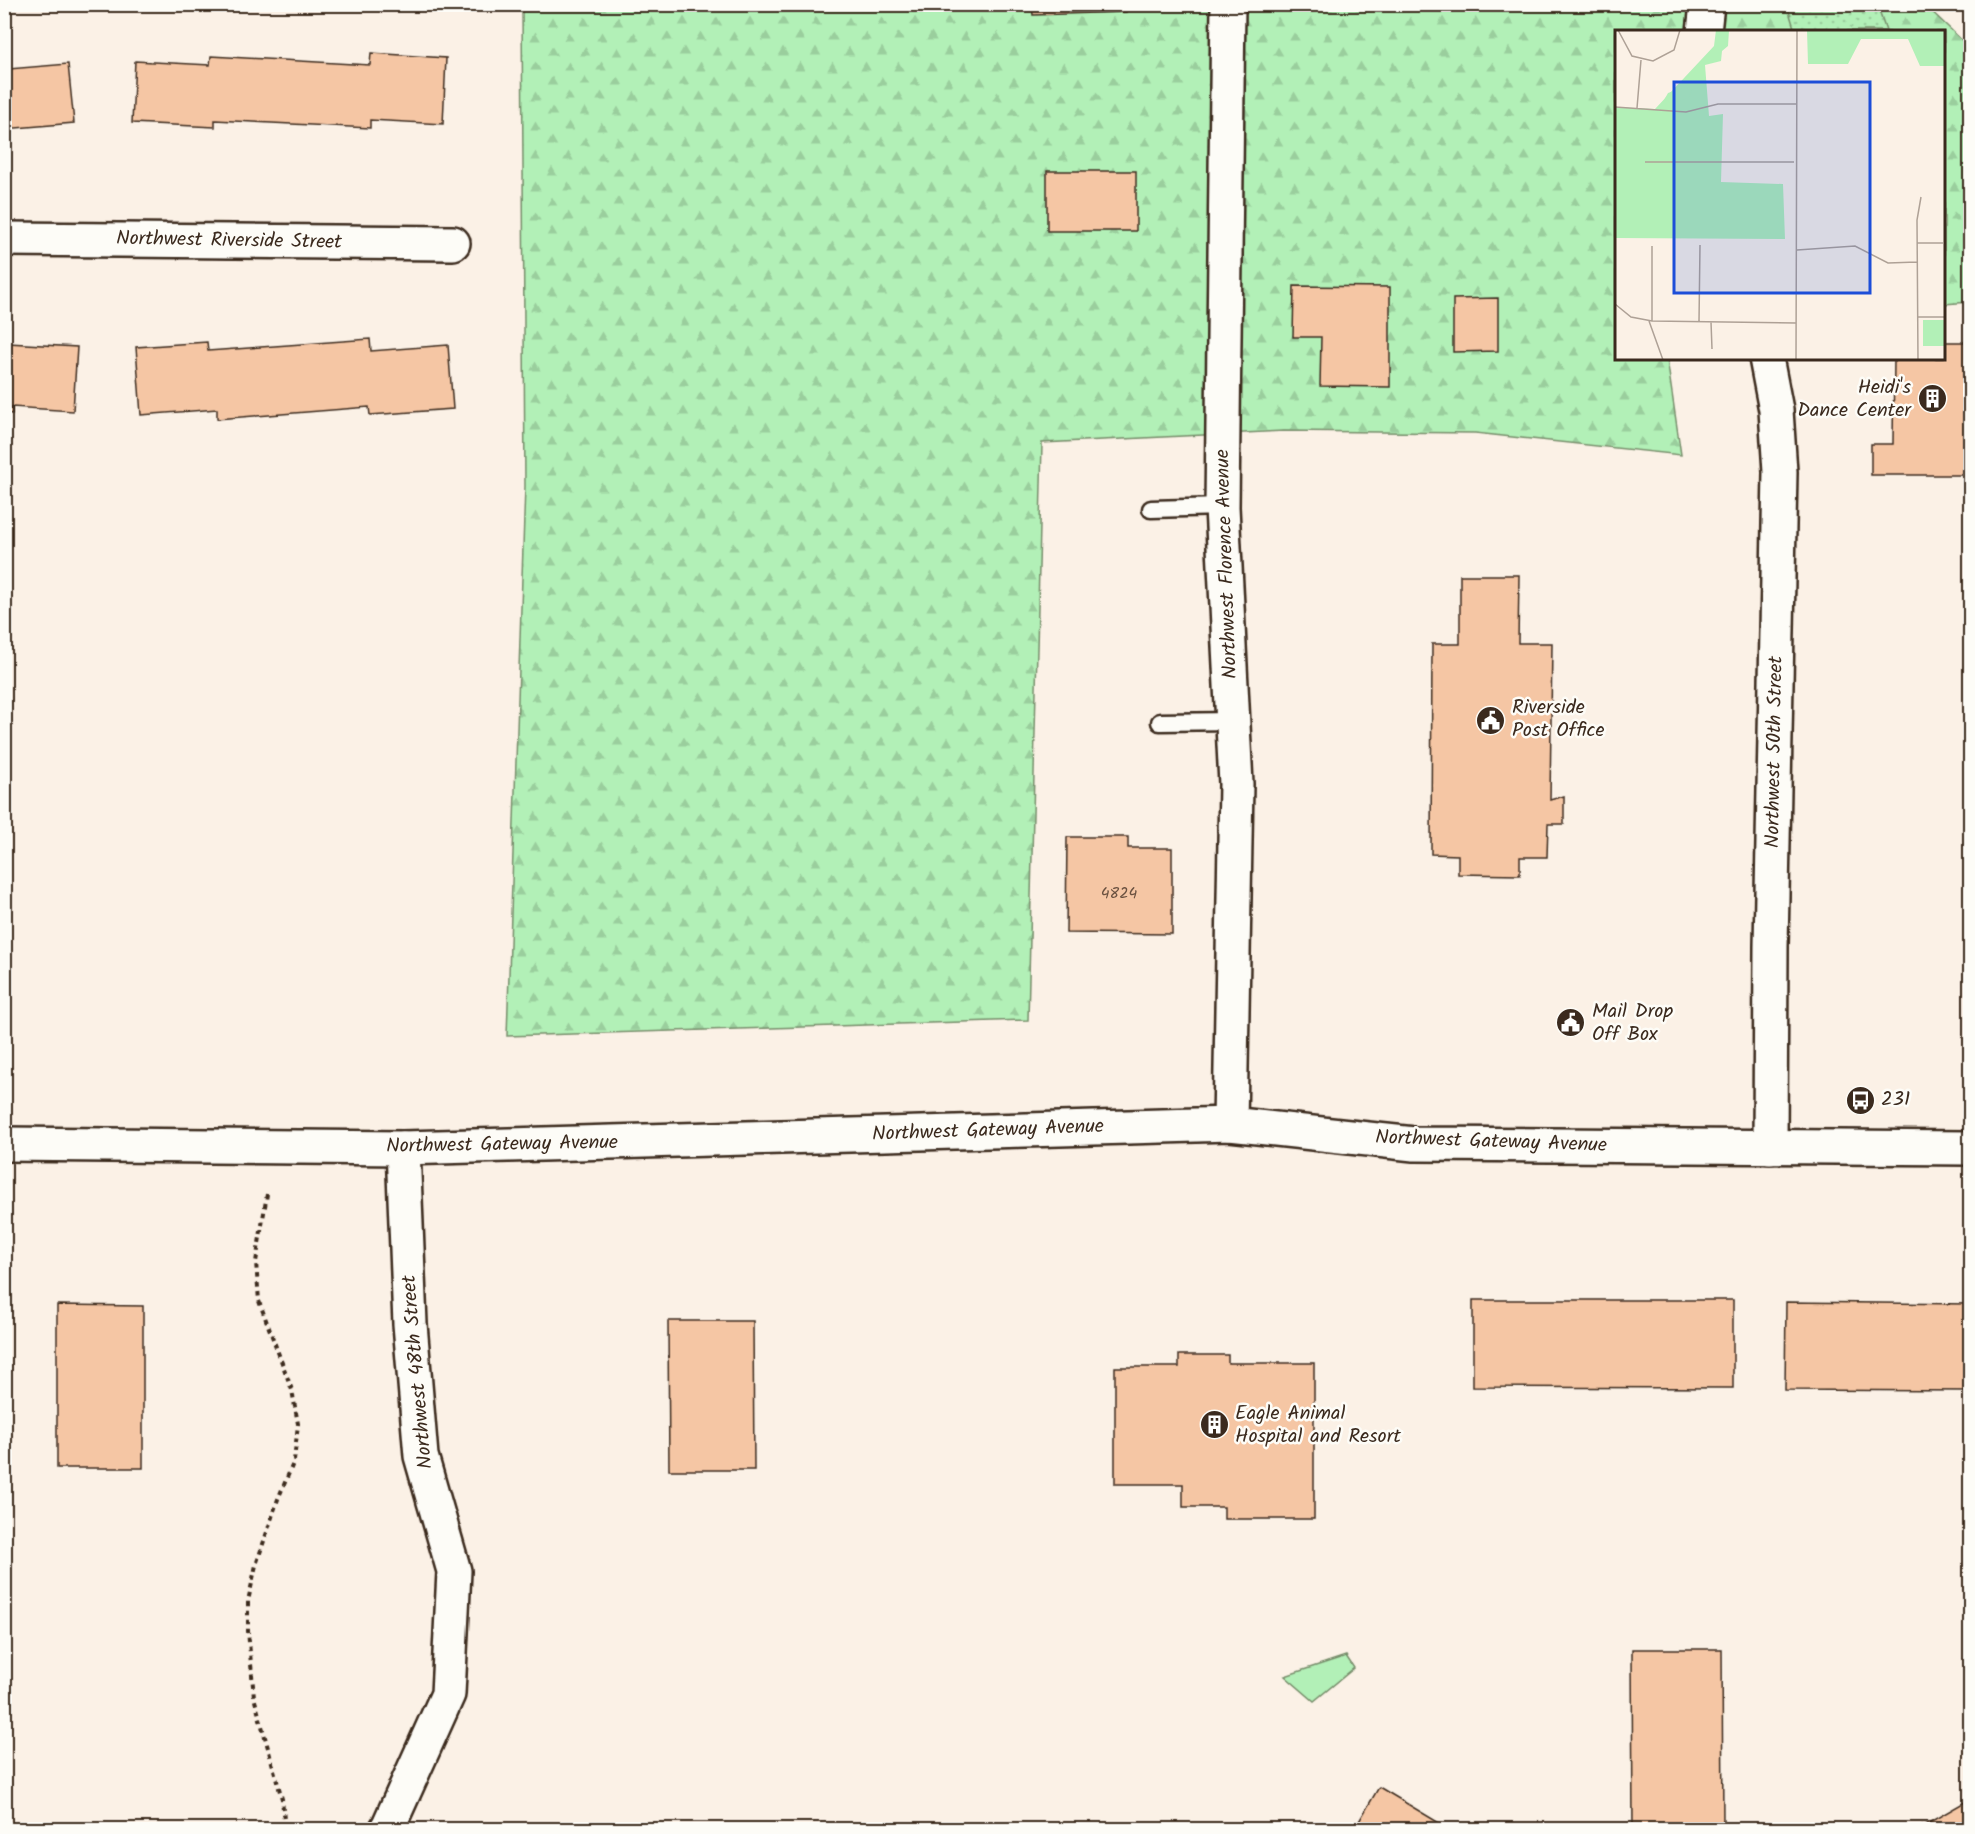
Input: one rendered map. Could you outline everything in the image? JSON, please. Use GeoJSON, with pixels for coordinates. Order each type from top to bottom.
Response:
{"type":"FeatureCollection","features":[{"type":"Feature","properties":{"kind":"street","name":"Northwest Florence Avenue"},"geometry":{"type":"LineString","coordinates":[[1228,4],[1222,507],[1236,790],[1230,1124]]}},
{"type":"Feature","properties":{"kind":"street"},"geometry":{"type":"LineString","coordinates":[[1704,30],[1707,4]]}},
{"type":"Feature","properties":{"kind":"street","name":"Northwest Riverside Street"},"geometry":{"type":"LineString","coordinates":[[4,239],[453,243]]}},
{"type":"Feature","properties":{"kind":"street","name":"Northwest 50th Street"},"geometry":{"type":"LineString","coordinates":[[1766,360],[1776,410],[1780,472],[1771,946],[1770,1147]]}},
{"type":"Feature","properties":{"kind":"street","name":"Northwest Gateway Avenue"},"geometry":{"type":"LineString","coordinates":[[4,1144],[403,1148],[1230,1124],[1414,1143],[1971,1148]]}},
{"type":"Feature","properties":{"kind":"street","name":"Northwest 48th Street"},"geometry":{"type":"LineString","coordinates":[[386,1830],[448,1694],[454,1571],[421,1456],[410,1324],[403,1148]]}},
{"type":"Feature","properties":{"kind":"lane"},"geometry":{"type":"LineString","coordinates":[[1151,509],[1222,507]]}},
{"type":"Feature","properties":{"kind":"lane"},"geometry":{"type":"LineString","coordinates":[[1160,722],[1233,721]]}},
{"type":"Feature","properties":{"kind":"path"},"geometry":{"type":"LineString","coordinates":[[267,1194],[256,1262],[259,1301],[292,1390],[298,1424],[294,1461],[278,1498],[256,1565],[248,1601],[248,1632],[254,1697],[282,1799],[285,1830]]}},
{"type":"Feature","properties":{"kind":"green space"},"geometry":{"type":"Polygon","coordinates":[[[1924,4],[1970,48],[1970,302],[1945,304],[1945,30],[1615,30],[1615,360],[1667,360],[1681,455],[1475,433],[1284,431],[1042,443],[1028,1020],[507,1036],[525,486],[522,5],[1924,4]]]}},
{"type":"Feature","properties":{"kind":"green space"},"geometry":{"type":"Polygon","coordinates":[[[1787,5],[1879,5],[1886,30],[1795,30],[1787,5]]]}},
{"type":"Feature","properties":{"kind":"green space"},"geometry":{"type":"Polygon","coordinates":[[[1346,1656],[1354,1668],[1314,1701],[1285,1676],[1346,1656]]]}},
{"type":"Feature","properties":{"kind":"building"},"geometry":{"type":"Polygon","coordinates":[[[1032,4],[1126,4],[1126,12],[1033,15],[1032,4]]]}},
{"type":"Feature","properties":{"kind":"building"},"geometry":{"type":"Polygon","coordinates":[[[371,53],[446,58],[443,124],[370,120],[370,128],[215,120],[215,127],[132,123],[135,61],[210,65],[211,56],[370,65],[371,53]]]}},
{"type":"Feature","properties":{"kind":"building"},"geometry":{"type":"Polygon","coordinates":[[[4,60],[8,60],[9,69],[68,64],[74,123],[4,129],[4,60]]]}},
{"type":"Feature","properties":{"kind":"building"},"geometry":{"type":"Polygon","coordinates":[[[1047,171],[1136,171],[1136,231],[1047,231],[1047,171]]]}},
{"type":"Feature","properties":{"kind":"building"},"geometry":{"type":"Polygon","coordinates":[[[1294,286],[1390,287],[1390,387],[1320,386],[1321,337],[1293,337],[1294,286]]]}},
{"type":"Feature","properties":{"kind":"building"},"geometry":{"type":"Polygon","coordinates":[[[1498,298],[1498,351],[1453,352],[1453,299],[1498,298]]]}},
{"type":"Feature","properties":{"kind":"building"},"geometry":{"type":"Polygon","coordinates":[[[370,339],[371,351],[448,345],[453,409],[370,415],[369,407],[217,419],[217,409],[141,415],[136,347],[207,342],[208,351],[370,339]]]}},
{"type":"Feature","properties":{"kind":"building","name":"Heidi's Dance Center"},"geometry":{"type":"Polygon","coordinates":[[[1945,342],[1970,342],[1970,487],[1968,487],[1968,475],[1871,475],[1871,444],[1893,444],[1894,360],[1945,360],[1945,342]]]}},
{"type":"Feature","properties":{"kind":"building"},"geometry":{"type":"Polygon","coordinates":[[[8,343],[77,347],[73,411],[12,407],[12,414],[4,413],[4,352],[8,352],[8,343]]]}},
{"type":"Feature","properties":{"kind":"building","name":"Riverside Post Office"},"geometry":{"type":"Polygon","coordinates":[[[1460,575],[1519,575],[1518,643],[1552,643],[1550,800],[1564,796],[1564,824],[1548,824],[1547,857],[1520,857],[1520,875],[1458,874],[1458,855],[1431,854],[1432,644],[1460,644],[1460,575]]]}},
{"type":"Feature","properties":{"kind":"building"},"geometry":{"type":"Polygon","coordinates":[[[1067,837],[1128,837],[1128,848],[1172,848],[1172,934],[1066,933],[1067,837]]]}},
{"type":"Feature","properties":{"kind":"building"},"geometry":{"type":"Polygon","coordinates":[[[1473,1300],[1733,1300],[1733,1388],[1473,1387],[1473,1300]]]}},
{"type":"Feature","properties":{"kind":"building"},"geometry":{"type":"Polygon","coordinates":[[[1786,1302],[1970,1304],[1970,1391],[1785,1390],[1786,1302]]]}},
{"type":"Feature","properties":{"kind":"building"},"geometry":{"type":"Polygon","coordinates":[[[57,1305],[143,1306],[143,1468],[57,1468],[57,1305]]]}},
{"type":"Feature","properties":{"kind":"building"},"geometry":{"type":"Polygon","coordinates":[[[668,1321],[753,1321],[754,1470],[669,1470],[668,1321]]]}},
{"type":"Feature","properties":{"kind":"building","name":"Eagle Animal Hospital and Resort"},"geometry":{"type":"Polygon","coordinates":[[[1179,1355],[1228,1355],[1228,1363],[1314,1363],[1314,1519],[1224,1519],[1224,1507],[1183,1507],[1183,1484],[1115,1484],[1115,1367],[1179,1367],[1179,1355]]]}},
{"type":"Feature","properties":{"kind":"building"},"geometry":{"type":"Polygon","coordinates":[[[1632,1649],[1722,1649],[1723,1830],[1633,1830],[1632,1649]]]}},
{"type":"Feature","properties":{"kind":"building"},"geometry":{"type":"Polygon","coordinates":[[[1379,1787],[1451,1830],[1354,1830],[1379,1787]]]}},
{"type":"Feature","properties":{"kind":"building"},"geometry":{"type":"Polygon","coordinates":[[[1970,1799],[1970,1830],[1916,1830],[1970,1799]]]}},
{"type":"Feature","properties":{"kind":"place","name":"Heidi's Dance Center"},"geometry":{"type":"Point","coordinates":[1932,399]}},
{"type":"Feature","properties":{"kind":"place","name":"Riverside Post Office"},"geometry":{"type":"Point","coordinates":[1491,720]}},
{"type":"Feature","properties":{"kind":"place","name":"Mail Drop Off Box"},"geometry":{"type":"Point","coordinates":[1571,1023]}},
{"type":"Feature","properties":{"kind":"place","name":"231"},"geometry":{"type":"Point","coordinates":[1860,1100]}},
{"type":"Feature","properties":{"kind":"place","name":"Eagle Animal Hospital and Resort"},"geometry":{"type":"Point","coordinates":[1214,1425]}}]}
